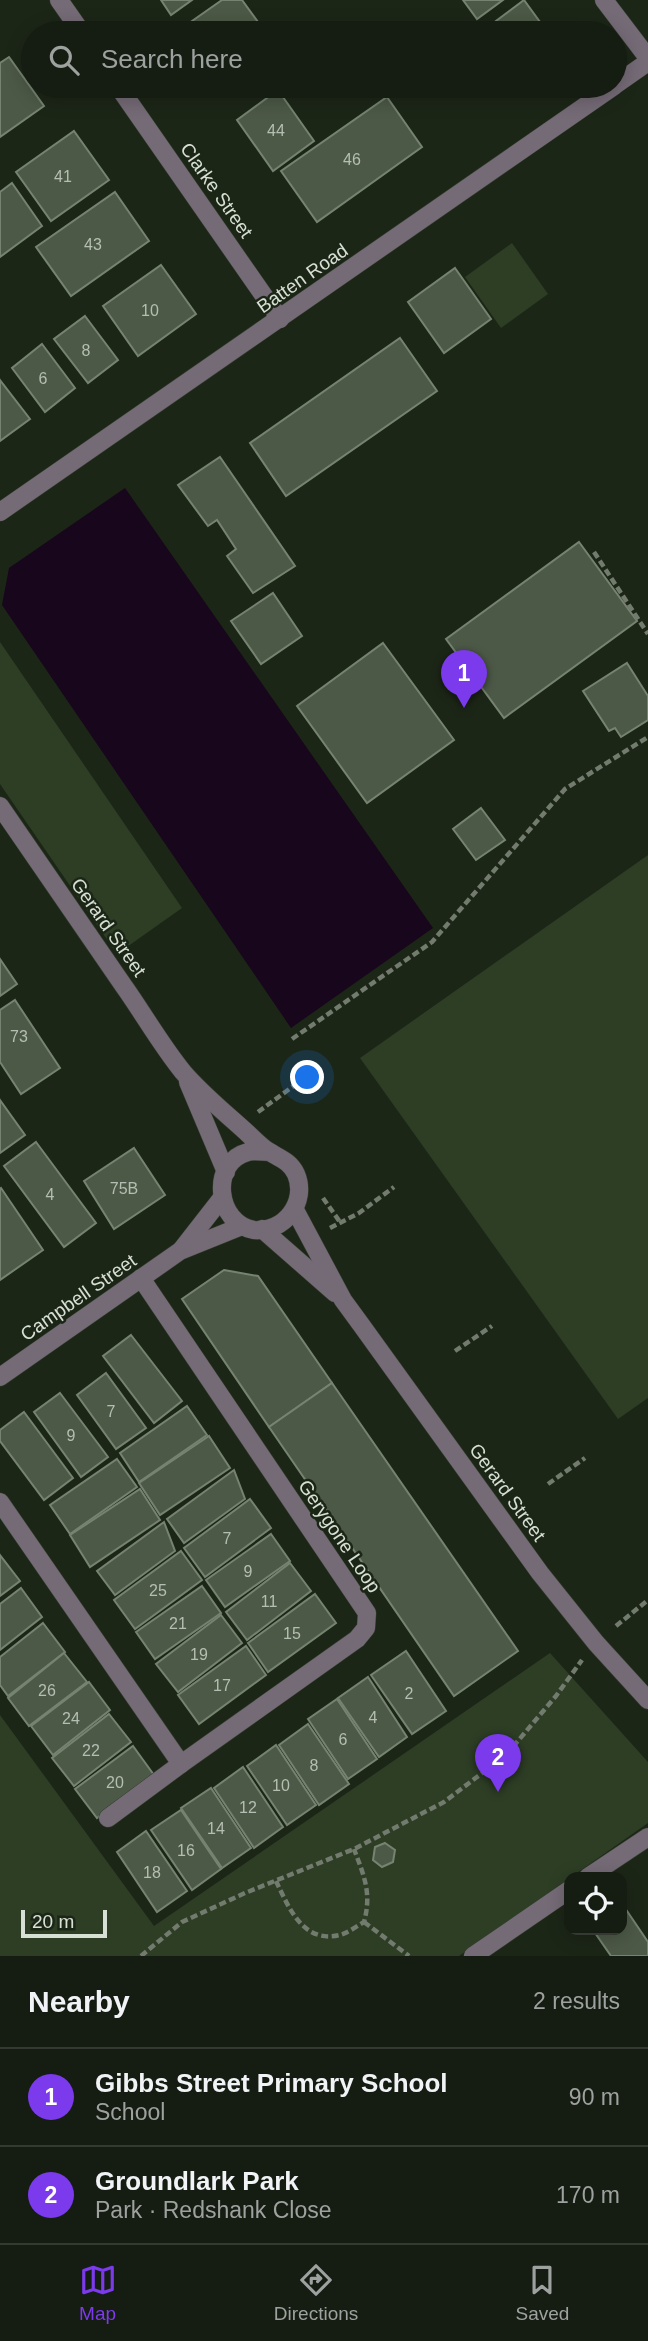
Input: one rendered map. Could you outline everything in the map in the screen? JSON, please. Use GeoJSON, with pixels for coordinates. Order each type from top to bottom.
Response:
{"type":"FeatureCollection","features":[{"type":"Feature","properties":{"kind":"street"},"geometry":{"type":"LineString","coordinates":[[59,0],[74,21]]}},
{"type":"Feature","properties":{"kind":"street"},"geometry":{"type":"LineString","coordinates":[[604,0],[619,21]]}},
{"type":"Feature","properties":{"kind":"street"},"geometry":{"type":"LineString","coordinates":[[627,31],[648,60]]}},
{"type":"Feature","properties":{"kind":"street","name":"Batten Road"},"geometry":{"type":"LineString","coordinates":[[627,75],[648,60]]}},
{"type":"Feature","properties":{"kind":"street","name":"Clarke Street"},"geometry":{"type":"LineString","coordinates":[[126,98],[280,319]]}},
{"type":"Feature","properties":{"kind":"street","name":"Batten Road"},"geometry":{"type":"LineString","coordinates":[[0,518],[7,508],[595,98]]}},
{"type":"Feature","properties":{"kind":"street","name":"Gerard Street"},"geometry":{"type":"LineString","coordinates":[[0,806],[183,1072],[226,1172]]}},
{"type":"Feature","properties":{"kind":"street","name":"Gerard Street"},"geometry":{"type":"LineString","coordinates":[[183,1072],[269,1152]]}},
{"type":"Feature","properties":{"kind":"street"},"geometry":{"type":"LineString","coordinates":[[248,1152],[269,1152],[280,1157],[292,1167],[297,1176],[300,1195],[295,1210],[284,1222],[269,1229],[242,1226],[233,1220],[221,1199],[226,1172],[234,1159],[248,1152]]}},
{"type":"Feature","properties":{"kind":"street","name":"Campbell Street"},"geometry":{"type":"LineString","coordinates":[[180,1251],[221,1199]]}},
{"type":"Feature","properties":{"kind":"street","name":"Gerard Street"},"geometry":{"type":"LineString","coordinates":[[295,1210],[343,1300],[540,1573],[596,1643],[648,1700]]}},
{"type":"Feature","properties":{"kind":"street","name":"Campbell Street"},"geometry":{"type":"LineString","coordinates":[[0,1377],[180,1251],[242,1226]]}},
{"type":"Feature","properties":{"kind":"street","name":"Gerard Street"},"geometry":{"type":"LineString","coordinates":[[262,1230],[343,1300]]}},
{"type":"Feature","properties":{"kind":"street","name":"Gerygone Loop"},"geometry":{"type":"LineString","coordinates":[[108,1818],[357,1639],[366,1628],[367,1614],[141,1278]]}},
{"type":"Feature","properties":{"kind":"street"},"geometry":{"type":"LineString","coordinates":[[0,1502],[181,1764]]}},
{"type":"Feature","properties":{"kind":"street"},"geometry":{"type":"LineString","coordinates":[[596,1872],[648,1837]]}},
{"type":"Feature","properties":{"kind":"street"},"geometry":{"type":"LineString","coordinates":[[473,1956],[564,1893]]}},
{"type":"Feature","properties":{"kind":"path"},"geometry":{"type":"LineString","coordinates":[[594,552],[648,634]]}},
{"type":"Feature","properties":{"kind":"path"},"geometry":{"type":"LineString","coordinates":[[292,1039],[432,942],[565,789],[648,737]]}},
{"type":"Feature","properties":{"kind":"path"},"geometry":{"type":"LineString","coordinates":[[251,1117],[314,1072]]}},
{"type":"Feature","properties":{"kind":"path"},"geometry":{"type":"LineString","coordinates":[[329,1228],[359,1213],[394,1187]]}},
{"type":"Feature","properties":{"kind":"path"},"geometry":{"type":"LineString","coordinates":[[455,1351],[492,1326]]}},
{"type":"Feature","properties":{"kind":"path"},"geometry":{"type":"LineString","coordinates":[[548,1485],[585,1458]]}},
{"type":"Feature","properties":{"kind":"path"},"geometry":{"type":"LineString","coordinates":[[616,1626],[648,1600]]}},
{"type":"Feature","properties":{"kind":"path"},"geometry":{"type":"LineString","coordinates":[[141,1956],[182,1922],[354,1849],[444,1802],[506,1755],[584,1658]]}},
{"type":"Feature","properties":{"kind":"path"},"geometry":{"type":"LineString","coordinates":[[276,1881],[300,1926],[318,1936],[340,1935],[364,1922],[370,1902],[354,1849]]}},
{"type":"Feature","properties":{"kind":"path"},"geometry":{"type":"LineString","coordinates":[[364,1922],[409,1956]]}},
{"type":"Feature","properties":{"kind":"green space"},"geometry":{"type":"Polygon","coordinates":[[[512,243],[548,294],[501,328],[465,277],[512,243]]]}},
{"type":"Feature","properties":{"kind":"green space"},"geometry":{"type":"Polygon","coordinates":[[[0,642],[182,908],[117,954],[0,784],[0,642]]]}},
{"type":"Feature","properties":{"kind":"green space"},"geometry":{"type":"Polygon","coordinates":[[[648,855],[648,1398],[618,1419],[360,1058],[648,855]]]}},
{"type":"Feature","properties":{"kind":"green space"},"geometry":{"type":"Polygon","coordinates":[[[550,1653],[648,1762],[648,1823],[578,1872],[564,1872],[564,1882],[459,1956],[0,1956],[0,1715],[154,1926],[550,1653]]]}},
{"type":"Feature","properties":{"kind":"shaded area"},"geometry":{"type":"Polygon","coordinates":[[[125,488],[433,928],[291,1028],[2,605],[9,568],[125,488]]]}},
{"type":"Feature","properties":{"kind":"building"},"geometry":{"type":"Polygon","coordinates":[[[161,0],[192,0],[171,15],[161,0]]]}},
{"type":"Feature","properties":{"kind":"building"},"geometry":{"type":"Polygon","coordinates":[[[222,0],[242,0],[257,21],[192,21],[222,0]]]}},
{"type":"Feature","properties":{"kind":"building"},"geometry":{"type":"Polygon","coordinates":[[[463,0],[503,0],[477,19],[463,0]]]}},
{"type":"Feature","properties":{"kind":"building"},"geometry":{"type":"Polygon","coordinates":[[[524,0],[539,21],[496,21],[524,0]]]}},
{"type":"Feature","properties":{"kind":"building"},"geometry":{"type":"Polygon","coordinates":[[[9,57],[21,74],[21,98],[38,98],[44,106],[0,137],[0,63],[9,57]]]}},
{"type":"Feature","properties":{"kind":"building"},"geometry":{"type":"Polygon","coordinates":[[[267,98],[284,98],[314,141],[273,171],[237,120],[267,98]]]}},
{"type":"Feature","properties":{"kind":"building"},"geometry":{"type":"Polygon","coordinates":[[[386,98],[422,147],[317,222],[281,171],[386,98]]]}},
{"type":"Feature","properties":{"kind":"building"},"geometry":{"type":"Polygon","coordinates":[[[74,131],[109,180],[51,221],[16,172],[74,131]]]}},
{"type":"Feature","properties":{"kind":"building"},"geometry":{"type":"Polygon","coordinates":[[[12,183],[42,226],[0,257],[0,192],[12,183]]]}},
{"type":"Feature","properties":{"kind":"building"},"geometry":{"type":"Polygon","coordinates":[[[115,192],[149,241],[71,296],[36,247],[115,192]]]}},
{"type":"Feature","properties":{"kind":"building"},"geometry":{"type":"Polygon","coordinates":[[[161,265],[196,314],[138,356],[103,306],[161,265]]]}},
{"type":"Feature","properties":{"kind":"building"},"geometry":{"type":"Polygon","coordinates":[[[455,268],[491,319],[444,353],[408,302],[455,268]]]}},
{"type":"Feature","properties":{"kind":"building"},"geometry":{"type":"Polygon","coordinates":[[[85,316],[118,360],[88,383],[54,339],[85,316]]]}},
{"type":"Feature","properties":{"kind":"building"},"geometry":{"type":"Polygon","coordinates":[[[400,338],[437,391],[286,496],[250,443],[400,338]]]}},
{"type":"Feature","properties":{"kind":"building"},"geometry":{"type":"Polygon","coordinates":[[[42,344],[75,388],[45,412],[12,368],[42,344]]]}},
{"type":"Feature","properties":{"kind":"building"},"geometry":{"type":"Polygon","coordinates":[[[0,380],[30,419],[0,441],[0,380]]]}},
{"type":"Feature","properties":{"kind":"building"},"geometry":{"type":"Polygon","coordinates":[[[220,457],[295,566],[253,593],[227,556],[236,549],[217,520],[208,526],[178,485],[220,457]]]}},
{"type":"Feature","properties":{"kind":"building"},"geometry":{"type":"Polygon","coordinates":[[[579,542],[637,621],[504,718],[446,639],[579,542]]]}},
{"type":"Feature","properties":{"kind":"building"},"geometry":{"type":"Polygon","coordinates":[[[273,593],[302,636],[261,664],[231,621],[273,593]]]}},
{"type":"Feature","properties":{"kind":"building"},"geometry":{"type":"Polygon","coordinates":[[[383,643],[454,740],[367,803],[297,706],[383,643]]]}},
{"type":"Feature","properties":{"kind":"building"},"geometry":{"type":"Polygon","coordinates":[[[627,663],[648,696],[648,720],[621,737],[615,728],[609,731],[583,691],[627,663]]]}},
{"type":"Feature","properties":{"kind":"building"},"geometry":{"type":"Polygon","coordinates":[[[481,808],[505,840],[476,860],[453,829],[481,808]]]}},
{"type":"Feature","properties":{"kind":"building"},"geometry":{"type":"Polygon","coordinates":[[[0,959],[17,984],[0,996],[0,959]]]}},
{"type":"Feature","properties":{"kind":"building"},"geometry":{"type":"Polygon","coordinates":[[[15,1000],[60,1068],[21,1094],[0,1062],[0,1010],[15,1000]]]}},
{"type":"Feature","properties":{"kind":"building"},"geometry":{"type":"Polygon","coordinates":[[[0,1100],[25,1135],[0,1153],[0,1100]]]}},
{"type":"Feature","properties":{"kind":"building"},"geometry":{"type":"Polygon","coordinates":[[[36,1142],[96,1223],[64,1247],[4,1166],[36,1142]]]}},
{"type":"Feature","properties":{"kind":"building"},"geometry":{"type":"Polygon","coordinates":[[[134,1148],[165,1195],[114,1229],[84,1181],[134,1148]]]}},
{"type":"Feature","properties":{"kind":"building"},"geometry":{"type":"Polygon","coordinates":[[[0,1189],[43,1250],[0,1280],[0,1189]]]}},
{"type":"Feature","properties":{"kind":"building"},"geometry":{"type":"Polygon","coordinates":[[[224,1270],[258,1276],[332,1383],[269,1427],[182,1299],[224,1270]]]}},
{"type":"Feature","properties":{"kind":"building"},"geometry":{"type":"Polygon","coordinates":[[[131,1335],[182,1401],[154,1423],[103,1356],[131,1335]]]}},
{"type":"Feature","properties":{"kind":"building"},"geometry":{"type":"Polygon","coordinates":[[[106,1373],[146,1428],[116,1449],[77,1395],[106,1373]]]}},
{"type":"Feature","properties":{"kind":"building"},"geometry":{"type":"Polygon","coordinates":[[[332,1383],[518,1651],[454,1696],[269,1427],[332,1383]]]}},
{"type":"Feature","properties":{"kind":"building"},"geometry":{"type":"Polygon","coordinates":[[[60,1393],[108,1457],[81,1477],[34,1412],[60,1393]]]}},
{"type":"Feature","properties":{"kind":"building"},"geometry":{"type":"Polygon","coordinates":[[[187,1406],[207,1435],[139,1482],[120,1453],[187,1406]]]}},
{"type":"Feature","properties":{"kind":"building"},"geometry":{"type":"Polygon","coordinates":[[[24,1412],[73,1478],[44,1500],[0,1441],[0,1430],[24,1412]]]}},
{"type":"Feature","properties":{"kind":"building"},"geometry":{"type":"Polygon","coordinates":[[[209,1436],[230,1468],[160,1515],[139,1483],[209,1436]]]}},
{"type":"Feature","properties":{"kind":"building"},"geometry":{"type":"Polygon","coordinates":[[[117,1459],[137,1487],[70,1534],[50,1505],[117,1459]]]}},
{"type":"Feature","properties":{"kind":"building"},"geometry":{"type":"Polygon","coordinates":[[[234,1470],[245,1499],[184,1543],[167,1519],[234,1470]]]}},
{"type":"Feature","properties":{"kind":"building"},"geometry":{"type":"Polygon","coordinates":[[[140,1489],[160,1520],[90,1567],[70,1535],[140,1489]]]}},
{"type":"Feature","properties":{"kind":"building"},"geometry":{"type":"Polygon","coordinates":[[[250,1499],[271,1528],[205,1577],[184,1548],[250,1499]]]}},
{"type":"Feature","properties":{"kind":"building"},"geometry":{"type":"Polygon","coordinates":[[[164,1522],[175,1551],[115,1595],[97,1571],[164,1522]]]}},
{"type":"Feature","properties":{"kind":"building"},"geometry":{"type":"Polygon","coordinates":[[[271,1534],[290,1561],[225,1607],[206,1580],[271,1534]]]}},
{"type":"Feature","properties":{"kind":"building"},"geometry":{"type":"Polygon","coordinates":[[[181,1551],[202,1580],[135,1629],[114,1600],[181,1551]]]}},
{"type":"Feature","properties":{"kind":"building"},"geometry":{"type":"Polygon","coordinates":[[[0,1555],[20,1581],[0,1596],[0,1555]]]}},
{"type":"Feature","properties":{"kind":"building"},"geometry":{"type":"Polygon","coordinates":[[[290,1563],[311,1591],[247,1640],[226,1612],[290,1563]]]}},
{"type":"Feature","properties":{"kind":"building"},"geometry":{"type":"Polygon","coordinates":[[[202,1586],[221,1613],[155,1659],[136,1632],[202,1586]]]}},
{"type":"Feature","properties":{"kind":"building"},"geometry":{"type":"Polygon","coordinates":[[[21,1588],[42,1617],[0,1650],[0,1604],[21,1588]]]}},
{"type":"Feature","properties":{"kind":"building"},"geometry":{"type":"Polygon","coordinates":[[[315,1594],[336,1623],[268,1672],[248,1643],[315,1594]]]}},
{"type":"Feature","properties":{"kind":"building"},"geometry":{"type":"Polygon","coordinates":[[[221,1615],[242,1643],[178,1692],[156,1664],[221,1615]]]}},
{"type":"Feature","properties":{"kind":"building"},"geometry":{"type":"Polygon","coordinates":[[[43,1623],[65,1652],[8,1696],[0,1685],[0,1657],[43,1623]]]}},
{"type":"Feature","properties":{"kind":"building"},"geometry":{"type":"Polygon","coordinates":[[[246,1646],[266,1675],[199,1724],[178,1695],[246,1646]]]}},
{"type":"Feature","properties":{"kind":"building"},"geometry":{"type":"Polygon","coordinates":[[[406,1651],[446,1711],[412,1734],[371,1675],[406,1651]]]}},
{"type":"Feature","properties":{"kind":"building"},"geometry":{"type":"Polygon","coordinates":[[[64,1653],[87,1682],[29,1726],[8,1698],[64,1653]]]}},
{"type":"Feature","properties":{"kind":"building"},"geometry":{"type":"Polygon","coordinates":[[[368,1677],[407,1737],[379,1757],[338,1698],[368,1677]]]}},
{"type":"Feature","properties":{"kind":"building"},"geometry":{"type":"Polygon","coordinates":[[[89,1682],[110,1710],[53,1755],[31,1726],[89,1682]]]}},
{"type":"Feature","properties":{"kind":"building"},"geometry":{"type":"Polygon","coordinates":[[[337,1699],[377,1759],[348,1779],[308,1719],[337,1699]]]}},
{"type":"Feature","properties":{"kind":"building"},"geometry":{"type":"Polygon","coordinates":[[[109,1714],[131,1742],[74,1786],[52,1758],[109,1714]]]}},
{"type":"Feature","properties":{"kind":"building"},"geometry":{"type":"Polygon","coordinates":[[[308,1724],[349,1784],[319,1805],[279,1745],[308,1724]]]}},
{"type":"Feature","properties":{"kind":"building"},"geometry":{"type":"Polygon","coordinates":[[[276,1745],[316,1805],[287,1825],[247,1766],[276,1745]]]}},
{"type":"Feature","properties":{"kind":"building"},"geometry":{"type":"Polygon","coordinates":[[[133,1746],[154,1775],[97,1818],[75,1789],[133,1746]]]}},
{"type":"Feature","properties":{"kind":"building"},"geometry":{"type":"Polygon","coordinates":[[[243,1767],[283,1827],[254,1848],[214,1788],[243,1767]]]}},
{"type":"Feature","properties":{"kind":"building"},"geometry":{"type":"Polygon","coordinates":[[[211,1788],[251,1848],[222,1868],[181,1808],[211,1788]]]}},
{"type":"Feature","properties":{"kind":"building"},"geometry":{"type":"Polygon","coordinates":[[[181,1810],[221,1869],[192,1890],[151,1830],[181,1810]]]}},
{"type":"Feature","properties":{"kind":"building"},"geometry":{"type":"Polygon","coordinates":[[[146,1831],[187,1891],[157,1912],[117,1852],[146,1831]]]}},
{"type":"Feature","properties":{"kind":"building"},"geometry":{"type":"Polygon","coordinates":[[[385,1843],[395,1850],[393,1862],[382,1867],[373,1860],[375,1847],[385,1843]]]}},
{"type":"Feature","properties":{"kind":"building"},"geometry":{"type":"Polygon","coordinates":[[[627,1911],[648,1942],[648,1956],[611,1956],[596,1935],[627,1935],[627,1911]]]}},
{"type":"Feature","properties":{"kind":"place","name":"Gibbs Street Primary School"},"geometry":{"type":"Point","coordinates":[464,708]}},
{"type":"Feature","properties":{"kind":"place","name":"Groundlark Park"},"geometry":{"type":"Point","coordinates":[498,1792]}}]}
